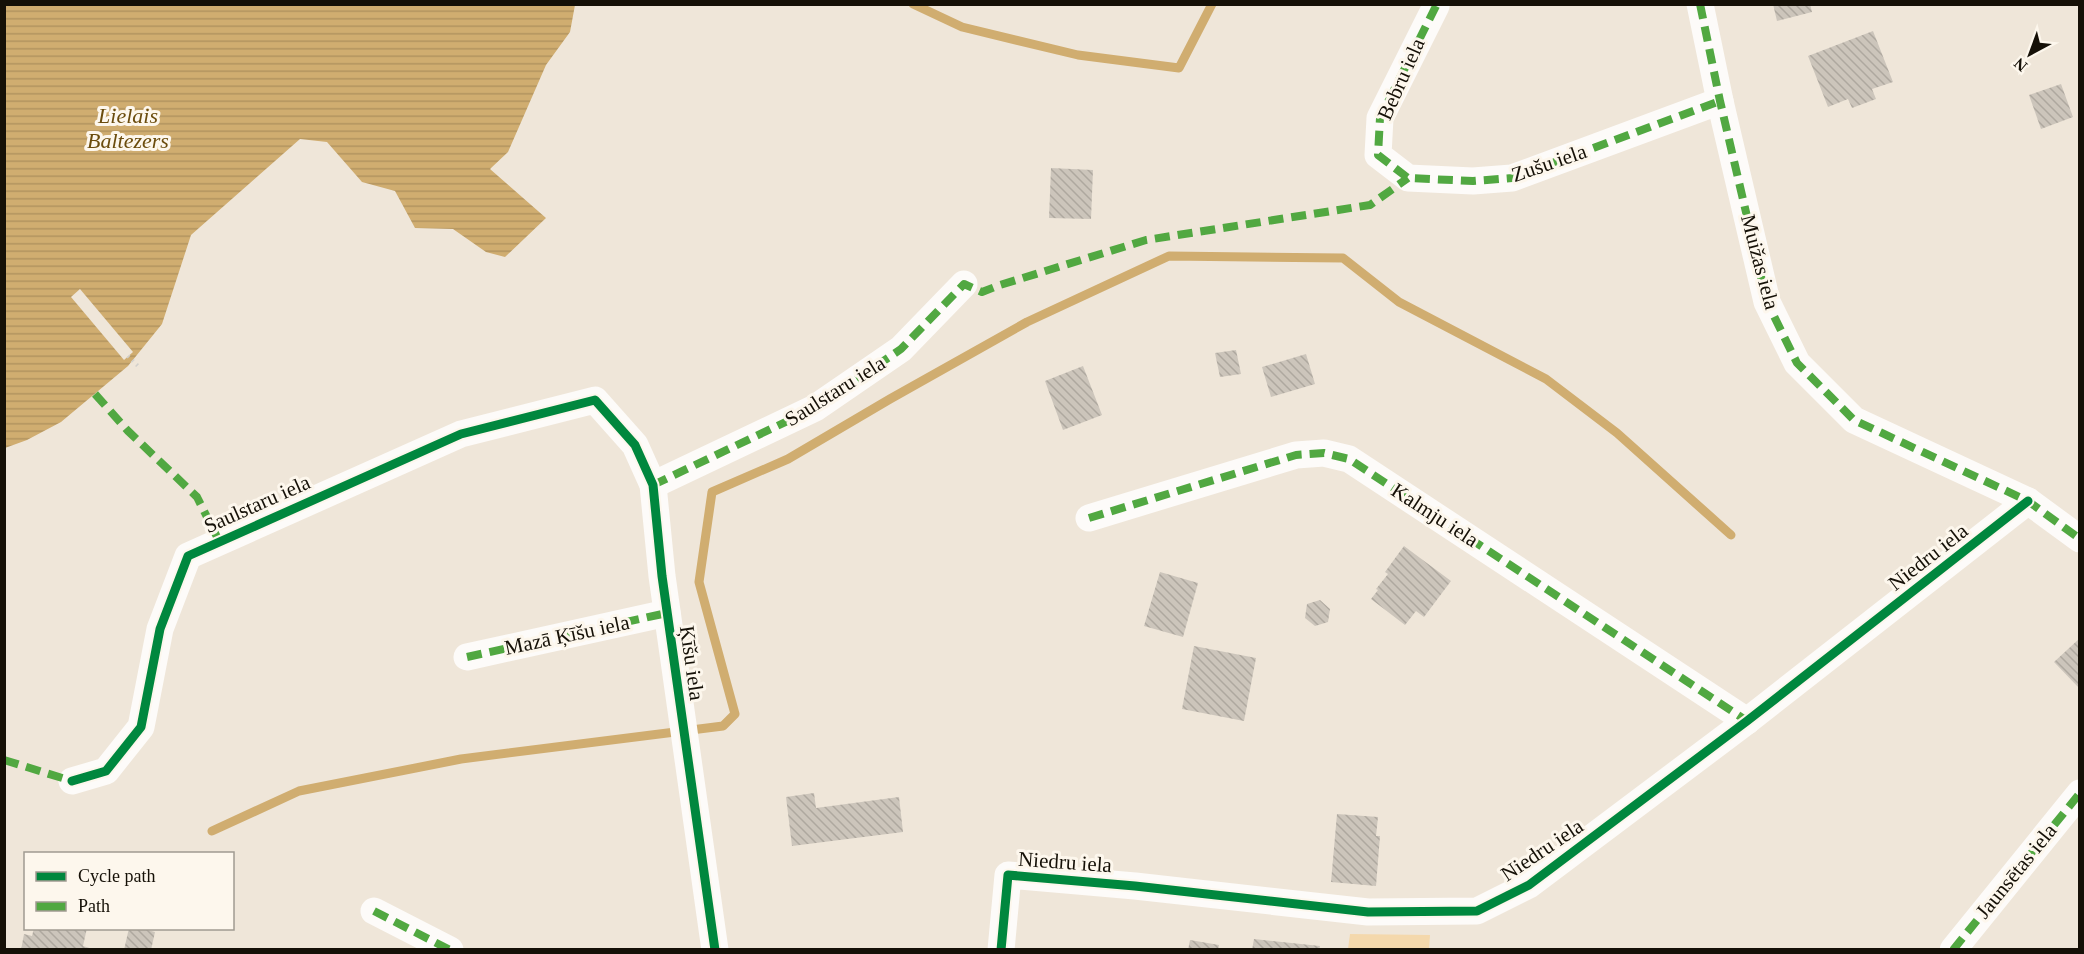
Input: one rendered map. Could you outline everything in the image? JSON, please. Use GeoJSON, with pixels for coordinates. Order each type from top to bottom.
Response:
{"type":"FeatureCollection","features":[{"type":"Feature","properties":{"kind":"street","name":"Muižas iela"},"geometry":{"type":"LineString","coordinates":[[1700,4],[1720,102],[1767,302],[1797,363],[1854,420],[2028,501],[2079,539]]}},
{"type":"Feature","properties":{"kind":"street","name":"Bebru iela"},"geometry":{"type":"LineString","coordinates":[[1378,155],[1380,118],[1436,6]]}},
{"type":"Feature","properties":{"kind":"street","name":"Zušu iela"},"geometry":{"type":"LineString","coordinates":[[1378,155],[1408,178],[1473,181],[1512,178],[1720,102]]}},
{"type":"Feature","properties":{"kind":"street","name":"Saulstaru iela"},"geometry":{"type":"LineString","coordinates":[[653,485],[815,408],[901,349],[964,284]]}},
{"type":"Feature","properties":{"kind":"street","name":"Saulstaru iela"},"geometry":{"type":"LineString","coordinates":[[72,781],[106,771],[141,727],[160,629],[188,556],[461,434],[596,400]]}},
{"type":"Feature","properties":{"kind":"street","name":"Ķīšu iela"},"geometry":{"type":"LineString","coordinates":[[596,400],[635,445],[653,485],[667,613],[715,950]]}},
{"type":"Feature","properties":{"kind":"street","name":"Kalmju iela"},"geometry":{"type":"LineString","coordinates":[[1089,518],[1296,455],[1324,453],[1349,459],[1747,721]]}},
{"type":"Feature","properties":{"kind":"street","name":"Niedru iela"},"geometry":{"type":"LineString","coordinates":[[1001,950],[1008,875],[1136,886],[1368,912],[1477,911],[1529,885],[1747,721],[2028,501]]}},
{"type":"Feature","properties":{"kind":"street","name":"Mazā Ķīšu iela"},"geometry":{"type":"LineString","coordinates":[[467,657],[667,613]]}},
{"type":"Feature","properties":{"kind":"street","name":"Jaunsētas iela"},"geometry":{"type":"LineString","coordinates":[[1953,950],[2079,793]]}},
{"type":"Feature","properties":{"kind":"street"},"geometry":{"type":"LineString","coordinates":[[374,911],[450,950]]}},
{"type":"Feature","properties":{"kind":"path"},"geometry":{"type":"LineString","coordinates":[[128,356],[138,366]]}},
{"type":"Feature","properties":{"kind":"shaded area"},"geometry":{"type":"Polygon","coordinates":[[[1350,934],[1430,935],[1429,949],[1348,949],[1350,934]]]}},
{"type":"Feature","properties":{"kind":"water","name":"Lielais Baltezers"},"geometry":{"type":"Polygon","coordinates":[[[4,5],[575,5],[570,32],[546,65],[508,152],[490,169],[546,218],[505,257],[486,252],[453,229],[415,228],[395,191],[362,182],[327,142],[300,139],[191,235],[162,324],[128,366],[61,422],[27,440],[5,448],[4,5]]]}},
{"type":"Feature","properties":{"kind":"pier"},"geometry":{"type":"Polygon","coordinates":[[[80,289],[133,352],[124,360],[71,297],[80,289]]]}},
{"type":"Feature","properties":{"kind":"building"},"geometry":{"type":"Polygon","coordinates":[[[1773,4],[1810,4],[1812,12],[1777,21],[1773,4]]]}},
{"type":"Feature","properties":{"kind":"building"},"geometry":{"type":"Polygon","coordinates":[[[1873,31],[1893,82],[1872,89],[1876,99],[1852,108],[1848,99],[1828,107],[1808,56],[1873,31]]]}},
{"type":"Feature","properties":{"kind":"building"},"geometry":{"type":"Polygon","coordinates":[[[2061,84],[2073,117],[2041,129],[2029,95],[2061,84]]]}},
{"type":"Feature","properties":{"kind":"building"},"geometry":{"type":"Polygon","coordinates":[[[1051,168],[1093,170],[1091,219],[1049,218],[1051,168]]]}},
{"type":"Feature","properties":{"kind":"building"},"geometry":{"type":"Polygon","coordinates":[[[1236,350],[1241,374],[1220,377],[1215,353],[1236,350]]]}},
{"type":"Feature","properties":{"kind":"building"},"geometry":{"type":"Polygon","coordinates":[[[1306,354],[1315,384],[1271,397],[1262,367],[1306,354]]]}},
{"type":"Feature","properties":{"kind":"building"},"geometry":{"type":"Polygon","coordinates":[[[1083,366],[1102,415],[1063,430],[1045,381],[1083,366]]]}},
{"type":"Feature","properties":{"kind":"building"},"geometry":{"type":"Polygon","coordinates":[[[1404,546],[1451,581],[1424,617],[1416,611],[1405,625],[1371,599],[1388,574],[1385,572],[1404,546]]]}},
{"type":"Feature","properties":{"kind":"building"},"geometry":{"type":"Polygon","coordinates":[[[1160,572],[1198,583],[1183,637],[1144,626],[1160,572]]]}},
{"type":"Feature","properties":{"kind":"building"},"geometry":{"type":"Polygon","coordinates":[[[1320,600],[1330,609],[1328,622],[1315,626],[1305,618],[1307,604],[1320,600]]]}},
{"type":"Feature","properties":{"kind":"building"},"geometry":{"type":"Polygon","coordinates":[[[2080,638],[2080,689],[2054,662],[2080,638]]]}},
{"type":"Feature","properties":{"kind":"building"},"geometry":{"type":"Polygon","coordinates":[[[1194,646],[1256,658],[1244,721],[1182,709],[1194,646]]]}},
{"type":"Feature","properties":{"kind":"building"},"geometry":{"type":"Polygon","coordinates":[[[814,793],[816,808],[899,797],[903,832],[792,846],[786,797],[814,793]]]}},
{"type":"Feature","properties":{"kind":"building"},"geometry":{"type":"Polygon","coordinates":[[[1337,814],[1378,817],[1376,836],[1380,836],[1376,886],[1331,882],[1337,814]]]}},
{"type":"Feature","properties":{"kind":"building"},"geometry":{"type":"Polygon","coordinates":[[[34,930],[87,930],[83,946],[96,950],[21,950],[24,934],[32,936],[34,930]]]}},
{"type":"Feature","properties":{"kind":"building"},"geometry":{"type":"Polygon","coordinates":[[[129,930],[155,932],[151,950],[124,950],[129,930]]]}},
{"type":"Feature","properties":{"kind":"building"},"geometry":{"type":"Polygon","coordinates":[[[1254,939],[1320,946],[1319,950],[1252,950],[1254,939]]]}},
{"type":"Feature","properties":{"kind":"building"},"geometry":{"type":"Polygon","coordinates":[[[1190,940],[1219,945],[1218,950],[1188,950],[1190,940]]]}},
{"type":"Feature","properties":{"kind":"waterway"},"geometry":{"type":"LineString","coordinates":[[913,4],[962,27],[1078,55],[1179,68],[1212,4]]}},
{"type":"Feature","properties":{"kind":"waterway"},"geometry":{"type":"LineString","coordinates":[[212,831],[299,791],[461,759],[723,726],[735,714],[699,582],[712,492],[788,459],[1027,322],[1169,256],[1343,258],[1399,302],[1546,379],[1617,433],[1731,535]]}},
{"type":"Feature","properties":{"kind":"marked path"},"geometry":{"type":"LineString","coordinates":[[1700,4],[1767,302],[1797,363],[1854,420],[2028,501],[2080,539]]}},
{"type":"Feature","properties":{"kind":"marked path"},"geometry":{"type":"LineString","coordinates":[[1436,6],[1380,118],[1378,155],[1408,178],[1473,181],[1512,178],[1720,101]]}},
{"type":"Feature","properties":{"kind":"marked path"},"geometry":{"type":"LineString","coordinates":[[653,485],[815,408],[901,349],[964,284],[982,292],[1146,240],[1370,205],[1408,178]]}},
{"type":"Feature","properties":{"kind":"marked path"},"geometry":{"type":"LineString","coordinates":[[95,394],[128,431],[197,497],[219,541]]}},
{"type":"Feature","properties":{"kind":"marked path"},"geometry":{"type":"LineString","coordinates":[[1089,518],[1296,455],[1324,453],[1349,459],[1747,721]]}},
{"type":"Feature","properties":{"kind":"marked path"},"geometry":{"type":"LineString","coordinates":[[467,657],[667,613]]}},
{"type":"Feature","properties":{"kind":"marked path"},"geometry":{"type":"LineString","coordinates":[[4,760],[72,781],[77,779]]}},
{"type":"Feature","properties":{"kind":"marked path"},"geometry":{"type":"LineString","coordinates":[[1953,950],[2080,793]]}},
{"type":"Feature","properties":{"kind":"marked path"},"geometry":{"type":"LineString","coordinates":[[374,911],[450,950]]}},
{"type":"Feature","properties":{"kind":"cycle path"},"geometry":{"type":"LineString","coordinates":[[72,781],[106,771],[141,727],[160,629],[188,556],[461,434],[595,400],[635,445],[653,485],[662,576],[715,950]]}},
{"type":"Feature","properties":{"kind":"cycle path"},"geometry":{"type":"LineString","coordinates":[[1001,950],[1008,875],[1135,886],[1368,912],[1477,911],[1529,885],[1747,721],[2028,501]]}}]}
